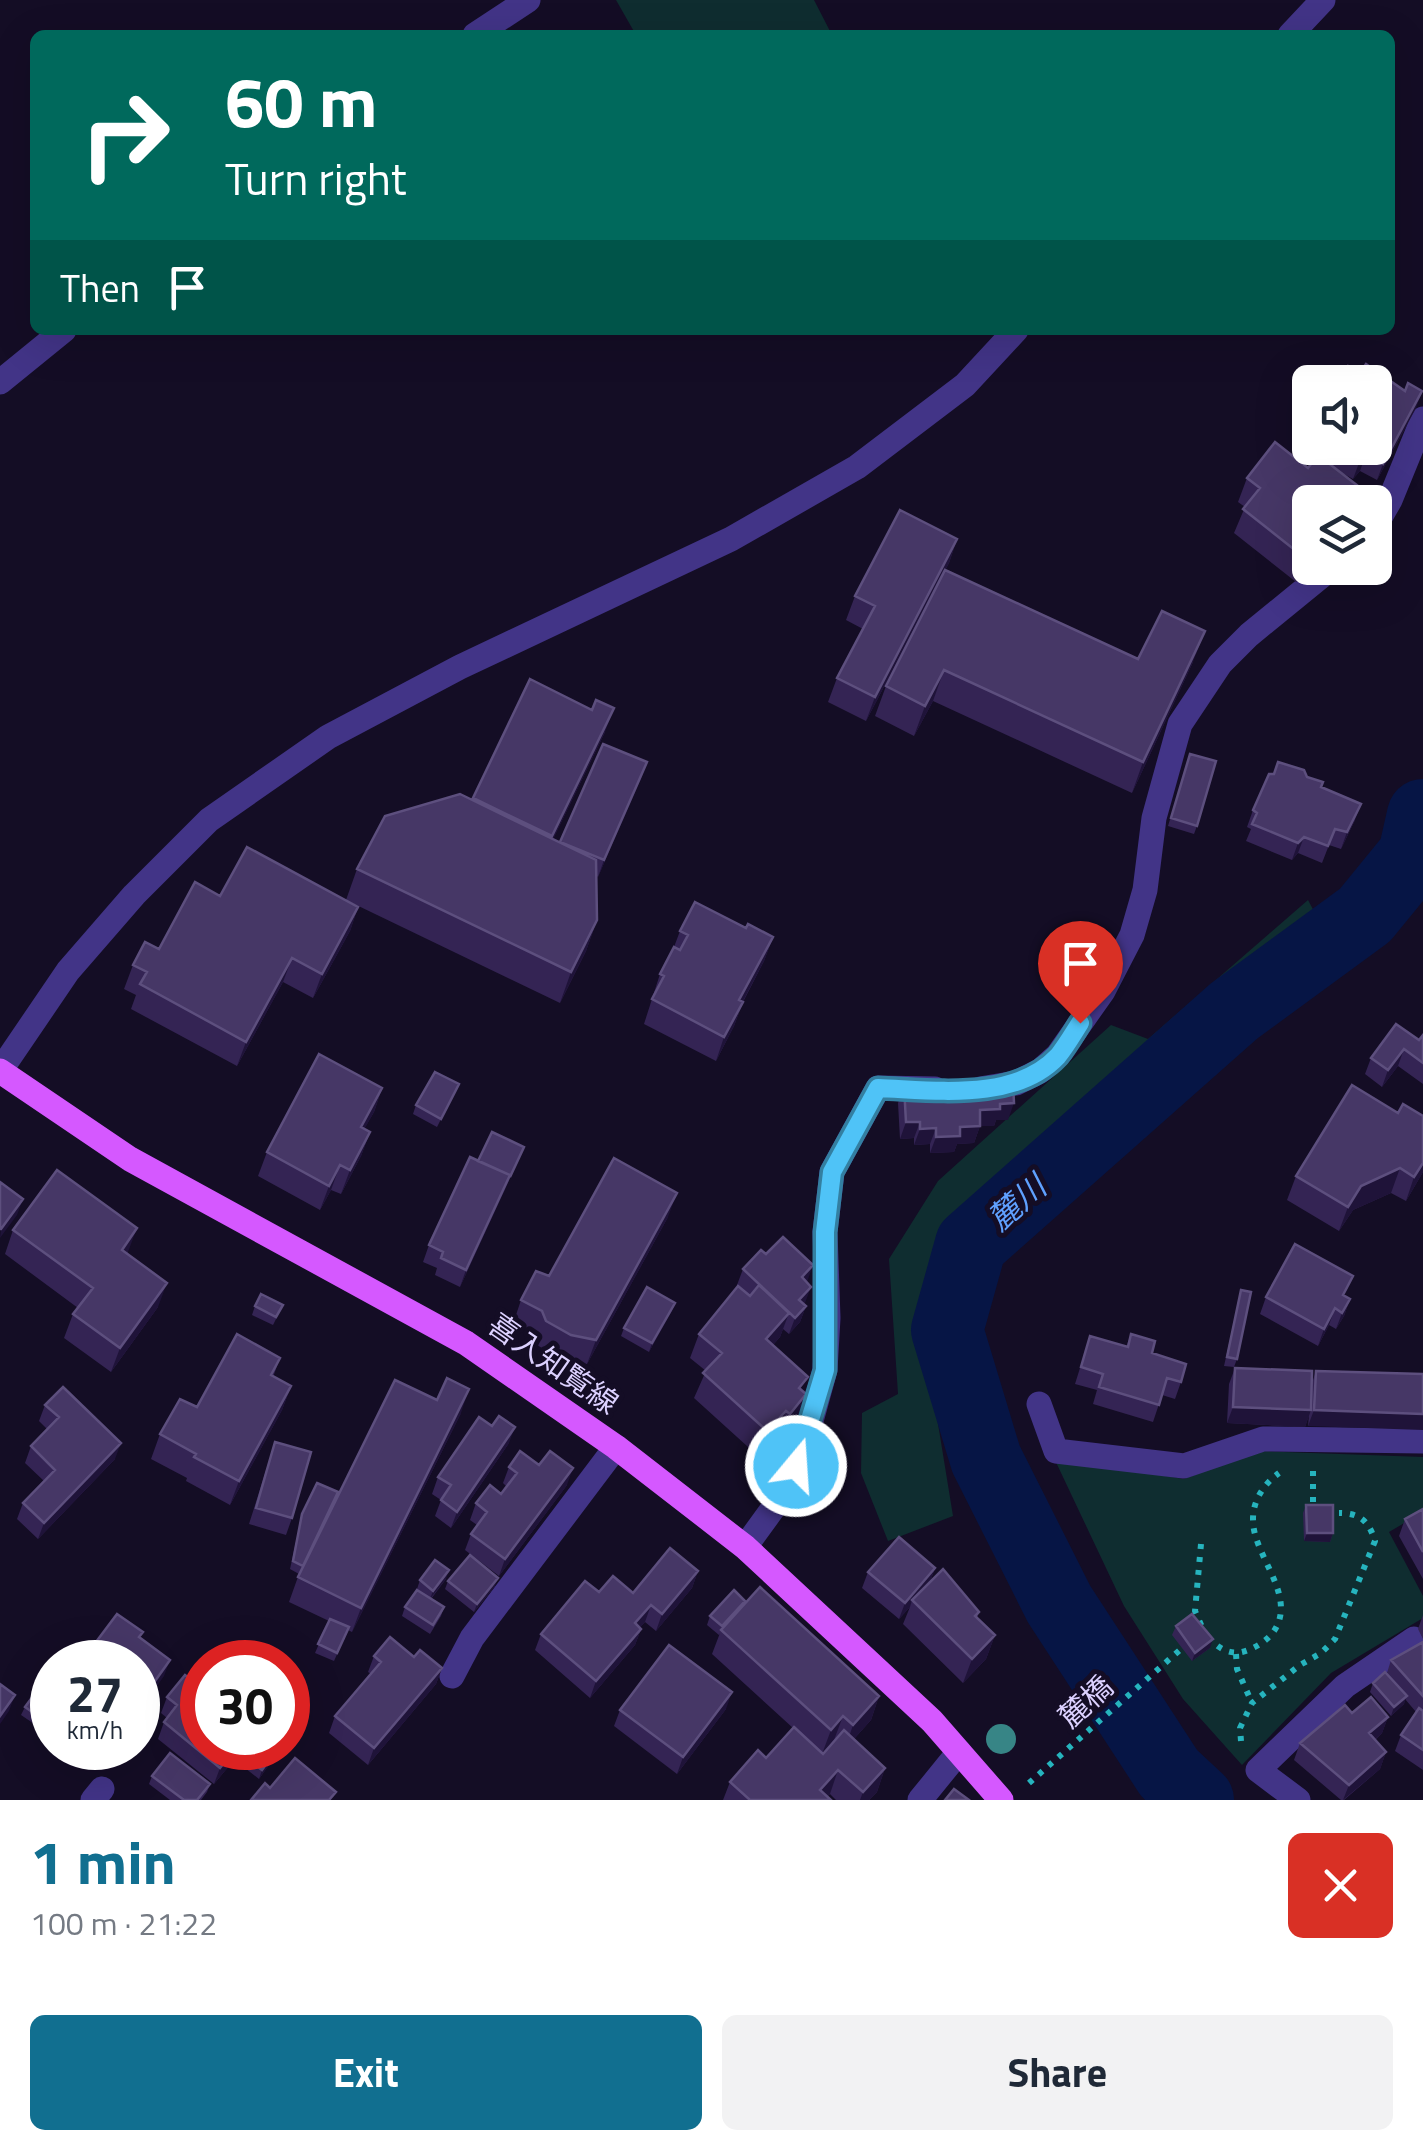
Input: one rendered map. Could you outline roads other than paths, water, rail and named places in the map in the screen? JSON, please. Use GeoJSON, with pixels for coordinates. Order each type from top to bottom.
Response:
{"type":"FeatureCollection","features":[{"type":"Feature","properties":{"kind":"main road","name":"喜入知覧線"},"geometry":{"type":"LineString","coordinates":[[0,1071],[130,1158],[466,1343],[616,1448],[745,1547],[932,1720],[1002,1800]]}},
{"type":"Feature","properties":{"kind":"street"},"geometry":{"type":"LineString","coordinates":[[483,30],[528,0]]}},
{"type":"Feature","properties":{"kind":"street"},"geometry":{"type":"LineString","coordinates":[[1295,30],[1322,0]]}},
{"type":"Feature","properties":{"kind":"street"},"geometry":{"type":"LineString","coordinates":[[0,382],[58,335]]}},
{"type":"Feature","properties":{"kind":"street"},"geometry":{"type":"LineString","coordinates":[[0,1071],[68,971],[134,895],[209,820],[328,737],[460,668],[730,539],[857,467],[964,385],[1011,335]]}},
{"type":"Feature","properties":{"kind":"street"},"geometry":{"type":"LineString","coordinates":[[1392,495],[1423,419]]}},
{"type":"Feature","properties":{"kind":"street"},"geometry":{"type":"LineString","coordinates":[[745,1547],[787,1490],[805,1443],[825,1370],[825,1232],[832,1172],[878,1088],[979,1089],[1016,1083],[1058,1056],[1102,991],[1132,936],[1145,890],[1154,818],[1180,724],[1220,664],[1309,585]]}},
{"type":"Feature","properties":{"kind":"street"},"geometry":{"type":"LineString","coordinates":[[1039,1404],[1056,1452],[1184,1466],[1263,1439],[1423,1442]]}},
{"type":"Feature","properties":{"kind":"street"},"geometry":{"type":"LineString","coordinates":[[452,1676],[472,1638],[616,1448]]}},
{"type":"Feature","properties":{"kind":"street"},"geometry":{"type":"LineString","coordinates":[[1298,1800],[1258,1770],[1345,1686],[1414,1639]]}},
{"type":"Feature","properties":{"kind":"street"},"geometry":{"type":"LineString","coordinates":[[920,1800],[959,1752]]}},
{"type":"Feature","properties":{"kind":"waterway","name":"麓川"},"geometry":{"type":"LineString","coordinates":[[1198,1800],[1169,1773],[1059,1604],[986,1459],[947,1330],[971,1244],[1234,1011],[1365,915],[1414,855],[1423,815]]}}]}
